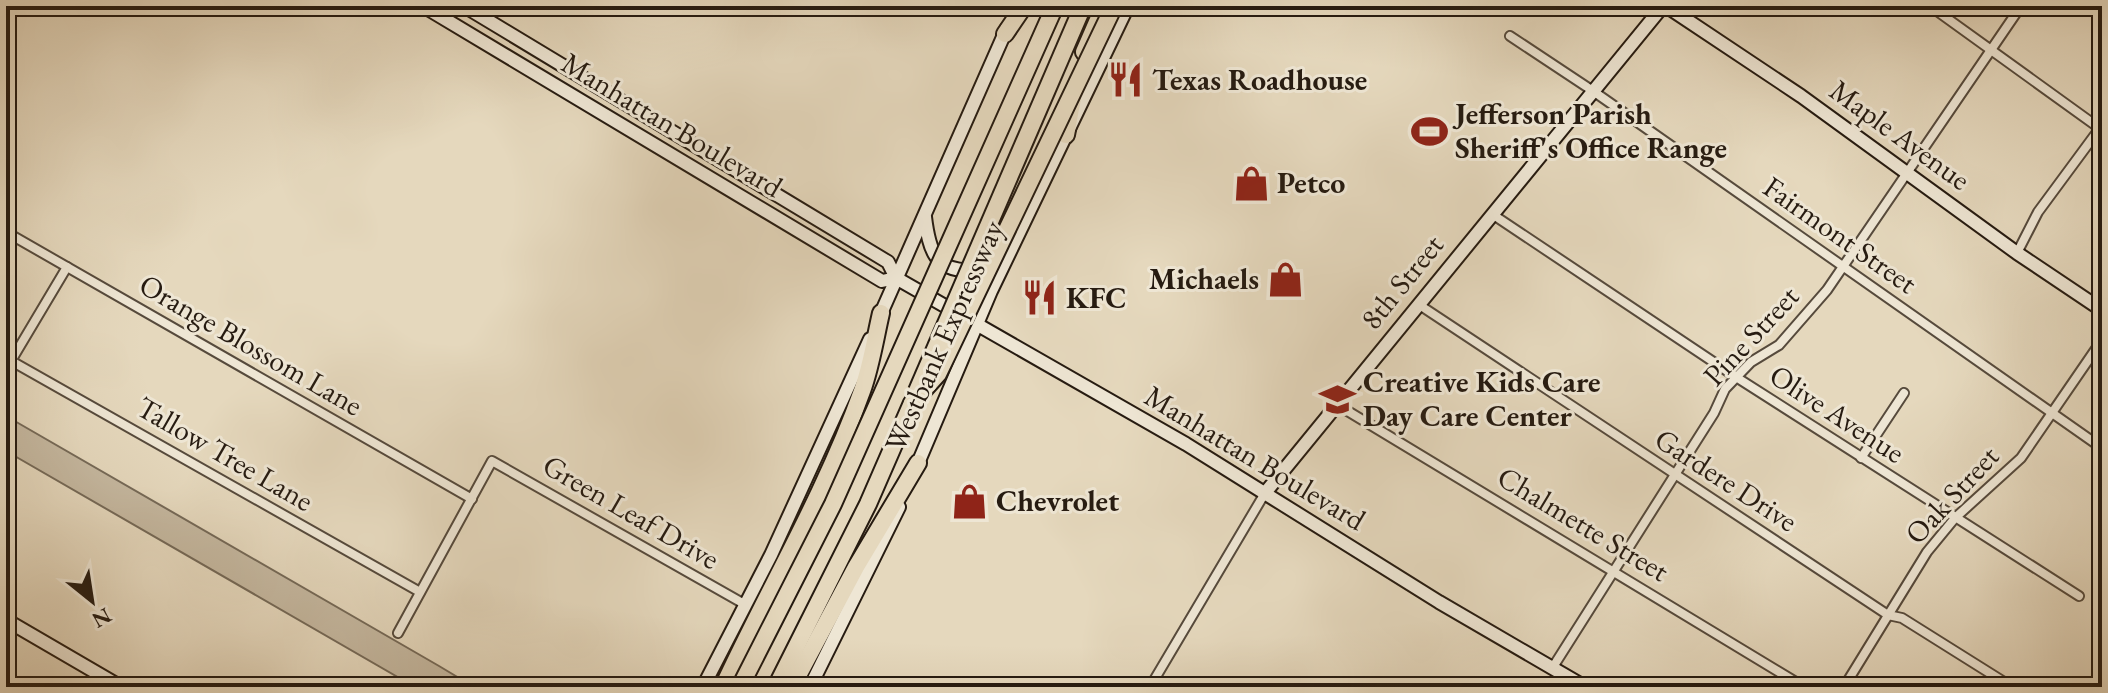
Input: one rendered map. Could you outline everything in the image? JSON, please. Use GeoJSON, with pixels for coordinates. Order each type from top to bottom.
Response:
{"type":"FeatureCollection","features":[{"type":"Feature","properties":{"kind":"highway"},"geometry":{"type":"LineString","coordinates":[[1005,34],[1024,6]]}},
{"type":"Feature","properties":{"kind":"highway","name":"Westbank Expressway"},"geometry":{"type":"LineString","coordinates":[[740,687],[833,504],[1055,6]]}},
{"type":"Feature","properties":{"kind":"highway","name":"Westbank Expressway"},"geometry":{"type":"LineString","coordinates":[[776,687],[868,504],[1083,6]]}},
{"type":"Feature","properties":{"kind":"highway"},"geometry":{"type":"LineString","coordinates":[[1066,135],[1080,61],[1104,6]]}},
{"type":"Feature","properties":{"kind":"highway"},"geometry":{"type":"LineString","coordinates":[[912,403],[938,374],[1114,6]]}},
{"type":"Feature","properties":{"kind":"highway"},"geometry":{"type":"LineString","coordinates":[[723,687],[778,580],[863,389],[881,313]]}},
{"type":"Feature","properties":{"kind":"highway"},"geometry":{"type":"LineString","coordinates":[[792,687],[856,567],[918,463]]}},
{"type":"Feature","properties":{"kind":"street","name":"Manhattan Boulevard"},"geometry":{"type":"LineString","coordinates":[[423,6],[882,281],[896,278]]}},
{"type":"Feature","properties":{"kind":"street","name":"Manhattan Boulevard"},"geometry":{"type":"LineString","coordinates":[[464,6],[888,262],[896,278],[1265,493],[1439,602],[1585,687]]}},
{"type":"Feature","properties":{"kind":"street"},"geometry":{"type":"LineString","coordinates":[[703,687],[824,443],[1016,6]]}},
{"type":"Feature","properties":{"kind":"street","name":"Westbank Expressway"},"geometry":{"type":"LineString","coordinates":[[810,687],[890,527],[1006,261],[1128,6]]}},
{"type":"Feature","properties":{"kind":"street","name":"8th Street"},"geometry":{"type":"LineString","coordinates":[[1150,687],[1265,493],[1664,6]]}},
{"type":"Feature","properties":{"kind":"street","name":"Maple Avenue"},"geometry":{"type":"LineString","coordinates":[[1664,6],[1801,96],[2017,253],[2102,310]]}},
{"type":"Feature","properties":{"kind":"street"},"geometry":{"type":"LineString","coordinates":[[1930,6],[2101,129],[2038,212],[2017,253]]}},
{"type":"Feature","properties":{"kind":"street","name":"Pine Street"},"geometry":{"type":"LineString","coordinates":[[1553,667],[1714,413],[1725,389],[1751,362],[1779,345],[1827,290],[2021,6]]}},
{"type":"Feature","properties":{"kind":"street"},"geometry":{"type":"LineString","coordinates":[[457,27],[473,20],[516,45],[533,48]]}},
{"type":"Feature","properties":{"kind":"street","name":"Fairmont Street"},"geometry":{"type":"LineString","coordinates":[[1510,36],[2102,448]]}},
{"type":"Feature","properties":{"kind":"street","name":"Olive Avenue"},"geometry":{"type":"LineString","coordinates":[[1492,214],[1736,377],[2079,596]]}},
{"type":"Feature","properties":{"kind":"street"},"geometry":{"type":"LineString","coordinates":[[780,219],[797,217],[820,229],[826,225]]}},
{"type":"Feature","properties":{"kind":"street"},"geometry":{"type":"LineString","coordinates":[[925,217],[931,251],[948,267],[973,271],[1006,261]]}},
{"type":"Feature","properties":{"kind":"street","name":"Orange Blossom Lane"},"geometry":{"type":"LineString","coordinates":[[6,232],[472,499]]}},
{"type":"Feature","properties":{"kind":"street"},"geometry":{"type":"LineString","coordinates":[[8,359],[67,267]]}},
{"type":"Feature","properties":{"kind":"street","name":"Gardere Drive"},"geometry":{"type":"LineString","coordinates":[[1418,304],[1888,615],[1902,618],[2012,687]]}},
{"type":"Feature","properties":{"kind":"street","name":"Oak Street"},"geometry":{"type":"LineString","coordinates":[[1844,687],[1927,552],[1955,518],[2021,458],[2102,340]]}},
{"type":"Feature","properties":{"kind":"street","name":"Tallow Tree Lane"},"geometry":{"type":"LineString","coordinates":[[8,359],[420,592]]}},
{"type":"Feature","properties":{"kind":"street"},"geometry":{"type":"LineString","coordinates":[[1861,458],[1904,393]]}},
{"type":"Feature","properties":{"kind":"street","name":"Chalmette Street"},"geometry":{"type":"LineString","coordinates":[[1336,404],[1804,687]]}},
{"type":"Feature","properties":{"kind":"street","name":"Green Leaf Drive"},"geometry":{"type":"LineString","coordinates":[[472,499],[492,461],[746,605]]}},
{"type":"Feature","properties":{"kind":"street"},"geometry":{"type":"LineString","coordinates":[[398,633],[472,499]]}},
{"type":"Feature","properties":{"kind":"street"},"geometry":{"type":"LineString","coordinates":[[6,620],[121,687]]}},
{"type":"Feature","properties":{"kind":"shaded area"},"geometry":{"type":"Polygon","coordinates":[[[6,416],[474,687],[415,687],[6,451],[6,416]]]}},
{"type":"Feature","properties":{"kind":"place","name":"Texas Roadhouse"},"geometry":{"type":"Point","coordinates":[1126,80]}},
{"type":"Feature","properties":{"kind":"place","name":"Jefferson Parish Sheriff's Office Range"},"geometry":{"type":"Point","coordinates":[1429,131]}},
{"type":"Feature","properties":{"kind":"place","name":"Petco"},"geometry":{"type":"Point","coordinates":[1251,183]}},
{"type":"Feature","properties":{"kind":"place","name":"Michaels"},"geometry":{"type":"Point","coordinates":[1285,279]}},
{"type":"Feature","properties":{"kind":"place","name":"KFC"},"geometry":{"type":"Point","coordinates":[1040,298]}},
{"type":"Feature","properties":{"kind":"place","name":"Creative Kids Care Day Care Center"},"geometry":{"type":"Point","coordinates":[1337,399]}},
{"type":"Feature","properties":{"kind":"place","name":"Chevrolet"},"geometry":{"type":"Point","coordinates":[970,501]}}]}
